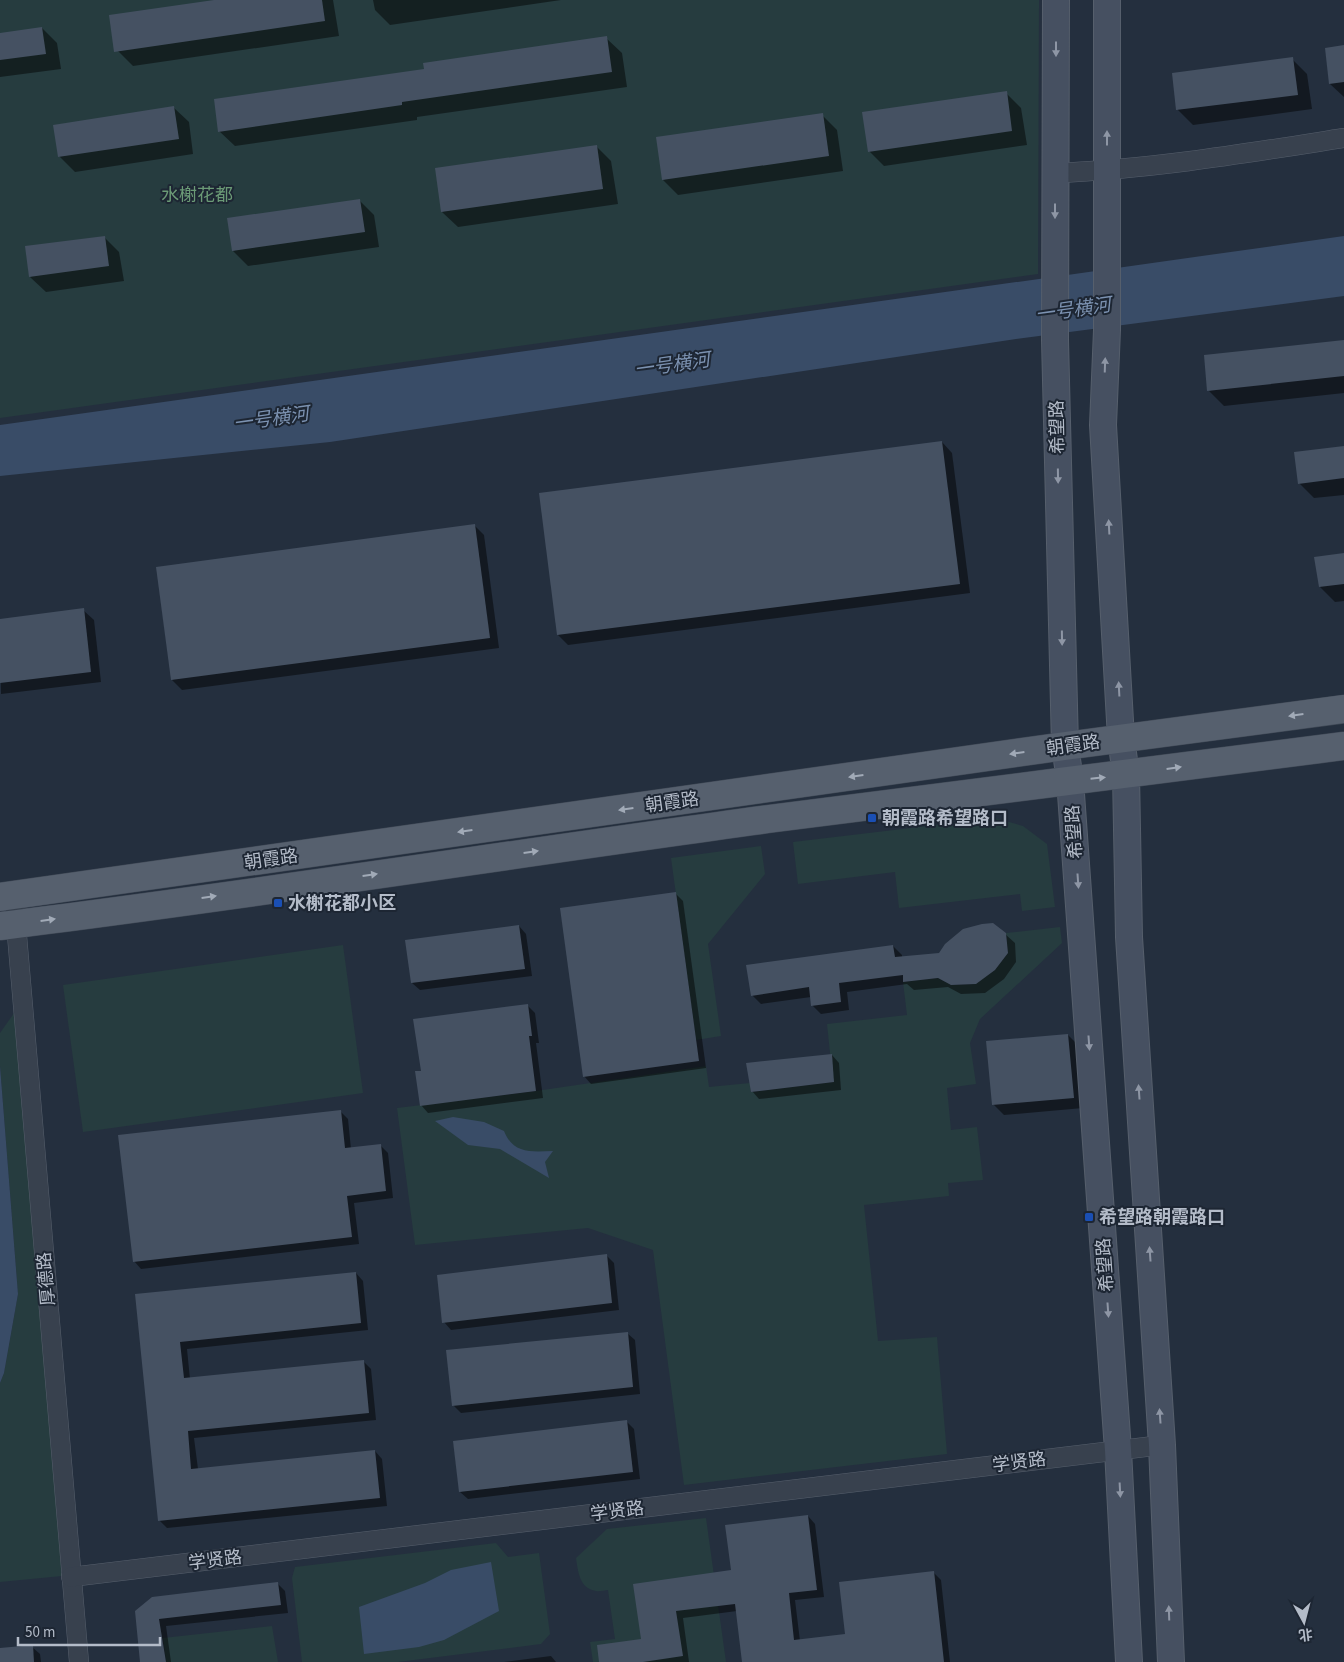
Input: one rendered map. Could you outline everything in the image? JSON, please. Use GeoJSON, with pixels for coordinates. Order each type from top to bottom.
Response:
{"type":"FeatureCollection","features":[{"type":"Feature","properties":{"kind":"main road","name":"希望路"},"geometry":{"type":"LineString","coordinates":[[1056,0],[1054,265],[1065,746],[1070,780],[1118,1450],[1129,1662]]}},
{"type":"Feature","properties":{"kind":"main road"},"geometry":{"type":"LineString","coordinates":[[1107,0],[1107,330],[1103,425],[1121,738],[1126,775],[1129,937],[1162,1445],[1171,1662]]}},
{"type":"Feature","properties":{"kind":"main road","name":"朝霞路"},"geometry":{"type":"LineString","coordinates":[[7,896],[1121,738],[1344,709]]}},
{"type":"Feature","properties":{"kind":"main road","name":"朝霞路"},"geometry":{"type":"LineString","coordinates":[[8,926],[766,819],[1344,746]]}},
{"type":"Feature","properties":{"kind":"street"},"geometry":{"type":"LineString","coordinates":[[1055,173],[1153,167],[1344,138]]}},
{"type":"Feature","properties":{"kind":"street","name":"厚德路"},"geometry":{"type":"LineString","coordinates":[[7,896],[8,926],[79,1662]]}},
{"type":"Feature","properties":{"kind":"street","name":"学贤路"},"geometry":{"type":"LineString","coordinates":[[71,1577],[1162,1445]]}},
{"type":"Feature","properties":{"kind":"green space","name":"水榭花都"},"geometry":{"type":"Polygon","coordinates":[[[0,0],[1039,0],[1038,274],[0,418],[0,0]]]}},
{"type":"Feature","properties":{"kind":"green space"},"geometry":{"type":"Polygon","coordinates":[[[995,818],[1023,826],[1047,844],[1055,907],[1022,911],[1020,894],[899,908],[895,872],[798,884],[793,842],[995,818]]]}},
{"type":"Feature","properties":{"kind":"green space"},"geometry":{"type":"Polygon","coordinates":[[[761,846],[765,874],[708,944],[721,1036],[696,1040],[671,858],[761,846]]]}},
{"type":"Feature","properties":{"kind":"green space"},"geometry":{"type":"Polygon","coordinates":[[[1060,927],[1062,943],[980,1019],[970,1043],[976,1084],[947,1088],[951,1130],[977,1127],[983,1180],[948,1183],[949,1196],[864,1205],[878,1341],[937,1337],[947,1454],[684,1485],[653,1250],[588,1228],[415,1245],[397,1108],[536,1091],[706,1066],[709,1087],[750,1083],[751,1092],[833,1082],[827,1024],[907,1015],[903,982],[938,978],[951,985],[975,984],[995,970],[1008,953],[1006,933],[1060,927]]]}},
{"type":"Feature","properties":{"kind":"green space"},"geometry":{"type":"Polygon","coordinates":[[[343,945],[363,1093],[83,1132],[63,985],[343,945]]]}},
{"type":"Feature","properties":{"kind":"green space"},"geometry":{"type":"Polygon","coordinates":[[[17,1009],[62,1576],[0,1582],[0,1383],[4,1373],[18,1294],[0,1066],[0,1033],[17,1009]]]}},
{"type":"Feature","properties":{"kind":"green space"},"geometry":{"type":"Polygon","coordinates":[[[706,1518],[726,1662],[593,1662],[590,1642],[615,1639],[608,1590],[597,1591],[590,1589],[583,1583],[580,1578],[576,1558],[607,1529],[706,1518]]]}},
{"type":"Feature","properties":{"kind":"green space"},"geometry":{"type":"Polygon","coordinates":[[[496,1543],[508,1557],[539,1553],[550,1634],[541,1644],[398,1662],[302,1662],[292,1578],[295,1567],[496,1543]]]}},
{"type":"Feature","properties":{"kind":"green space"},"geometry":{"type":"Polygon","coordinates":[[[272,1626],[278,1662],[166,1662],[163,1638],[272,1626]]]}},
{"type":"Feature","properties":{"kind":"water","name":"一号横河"},"geometry":{"type":"Polygon","coordinates":[[[1344,236],[1344,296],[1016,339],[330,442],[0,476],[0,425],[1344,236]]]}},
{"type":"Feature","properties":{"kind":"water"},"geometry":{"type":"Polygon","coordinates":[[[0,1066],[18,1294],[4,1373],[0,1383],[0,1066]]]}},
{"type":"Feature","properties":{"kind":"water"},"geometry":{"type":"Polygon","coordinates":[[[453,1117],[484,1122],[504,1131],[512,1144],[518,1148],[537,1152],[553,1151],[545,1162],[549,1178],[500,1149],[468,1145],[435,1121],[453,1117]]]}},
{"type":"Feature","properties":{"kind":"water"},"geometry":{"type":"Polygon","coordinates":[[[491,1562],[499,1611],[444,1640],[419,1647],[364,1654],[359,1607],[425,1583],[451,1570],[491,1562]]]}},
{"type":"Feature","properties":{"kind":"building"},"geometry":{"type":"Polygon","coordinates":[[[214,0],[322,0],[325,21],[114,52],[109,15],[214,0]]]}},
{"type":"Feature","properties":{"kind":"building"},"geometry":{"type":"Polygon","coordinates":[[[42,27],[46,54],[0,60],[0,33],[42,27]]]}},
{"type":"Feature","properties":{"kind":"building"},"geometry":{"type":"Polygon","coordinates":[[[607,36],[612,72],[402,102],[402,105],[218,132],[214,99],[424,69],[423,63],[607,36]]]}},
{"type":"Feature","properties":{"kind":"building"},"geometry":{"type":"Polygon","coordinates":[[[1344,45],[1344,82],[1329,84],[1325,48],[1344,45]]]}},
{"type":"Feature","properties":{"kind":"building"},"geometry":{"type":"Polygon","coordinates":[[[1293,57],[1298,95],[1176,110],[1172,73],[1293,57]]]}},
{"type":"Feature","properties":{"kind":"building"},"geometry":{"type":"Polygon","coordinates":[[[1007,91],[1012,131],[868,152],[862,112],[1007,91]]]}},
{"type":"Feature","properties":{"kind":"building"},"geometry":{"type":"Polygon","coordinates":[[[174,106],[179,139],[58,157],[53,125],[174,106]]]}},
{"type":"Feature","properties":{"kind":"building"},"geometry":{"type":"Polygon","coordinates":[[[823,113],[829,156],[662,180],[656,137],[823,113]]]}},
{"type":"Feature","properties":{"kind":"building"},"geometry":{"type":"Polygon","coordinates":[[[597,145],[603,189],[441,212],[435,168],[597,145]]]}},
{"type":"Feature","properties":{"kind":"building"},"geometry":{"type":"Polygon","coordinates":[[[360,199],[365,232],[232,251],[227,218],[360,199]]]}},
{"type":"Feature","properties":{"kind":"building"},"geometry":{"type":"Polygon","coordinates":[[[105,236],[109,266],[29,277],[25,246],[105,236]]]}},
{"type":"Feature","properties":{"kind":"building"},"geometry":{"type":"Polygon","coordinates":[[[1344,340],[1344,376],[1207,391],[1204,355],[1344,340]]]}},
{"type":"Feature","properties":{"kind":"building"},"geometry":{"type":"Polygon","coordinates":[[[942,441],[960,584],[557,635],[539,493],[942,441]]]}},
{"type":"Feature","properties":{"kind":"building"},"geometry":{"type":"Polygon","coordinates":[[[1344,446],[1344,478],[1298,484],[1294,452],[1344,446]]]}},
{"type":"Feature","properties":{"kind":"building"},"geometry":{"type":"Polygon","coordinates":[[[475,524],[490,638],[171,680],[156,567],[475,524]]]}},
{"type":"Feature","properties":{"kind":"building"},"geometry":{"type":"Polygon","coordinates":[[[1344,553],[1344,584],[1319,587],[1314,557],[1344,553]]]}},
{"type":"Feature","properties":{"kind":"building"},"geometry":{"type":"Polygon","coordinates":[[[84,608],[91,672],[0,683],[0,619],[84,608]]]}},
{"type":"Feature","properties":{"kind":"building"},"geometry":{"type":"Polygon","coordinates":[[[676,892],[699,1061],[583,1077],[560,908],[676,892]]]}},
{"type":"Feature","properties":{"kind":"building"},"geometry":{"type":"Polygon","coordinates":[[[993,923],[1006,933],[1008,953],[995,970],[976,984],[951,985],[938,978],[903,982],[903,975],[839,983],[841,1002],[811,1006],[809,987],[751,996],[746,965],[893,945],[895,957],[939,953],[945,944],[963,929],[993,923]]]}},
{"type":"Feature","properties":{"kind":"building"},"geometry":{"type":"Polygon","coordinates":[[[519,925],[525,969],[411,983],[405,940],[519,925]]]}},
{"type":"Feature","properties":{"kind":"building"},"geometry":{"type":"Polygon","coordinates":[[[528,1004],[532,1036],[529,1036],[536,1091],[420,1106],[415,1071],[421,1071],[413,1019],[528,1004]]]}},
{"type":"Feature","properties":{"kind":"building"},"geometry":{"type":"Polygon","coordinates":[[[1068,1034],[1074,1098],[992,1105],[986,1041],[1068,1034]]]}},
{"type":"Feature","properties":{"kind":"building"},"geometry":{"type":"Polygon","coordinates":[[[832,1054],[834,1082],[751,1092],[746,1063],[832,1054]]]}},
{"type":"Feature","properties":{"kind":"building"},"geometry":{"type":"Polygon","coordinates":[[[341,1110],[345,1148],[381,1144],[386,1191],[347,1196],[352,1237],[133,1262],[118,1135],[341,1110]]]}},
{"type":"Feature","properties":{"kind":"building"},"geometry":{"type":"Polygon","coordinates":[[[607,1254],[612,1303],[442,1323],[437,1275],[607,1254]]]}},
{"type":"Feature","properties":{"kind":"building"},"geometry":{"type":"Polygon","coordinates":[[[356,1272],[361,1323],[180,1342],[184,1378],[364,1360],[369,1413],[188,1431],[191,1469],[375,1450],[380,1498],[158,1521],[135,1294],[356,1272]]]}},
{"type":"Feature","properties":{"kind":"building"},"geometry":{"type":"Polygon","coordinates":[[[628,1332],[633,1387],[452,1406],[446,1350],[628,1332]]]}},
{"type":"Feature","properties":{"kind":"building"},"geometry":{"type":"Polygon","coordinates":[[[627,1420],[633,1472],[459,1492],[453,1441],[627,1420]]]}},
{"type":"Feature","properties":{"kind":"building"},"geometry":{"type":"Polygon","coordinates":[[[808,1515],[817,1590],[789,1593],[794,1640],[845,1634],[839,1582],[934,1571],[944,1662],[742,1662],[735,1604],[676,1611],[683,1656],[643,1662],[599,1662],[597,1645],[641,1639],[633,1584],[731,1570],[725,1525],[808,1515]]]}},
{"type":"Feature","properties":{"kind":"building"},"geometry":{"type":"Polygon","coordinates":[[[278,1582],[281,1605],[159,1619],[166,1662],[140,1662],[135,1611],[152,1597],[278,1582]]]}},
{"type":"Feature","properties":{"kind":"building"},"geometry":{"type":"Polygon","coordinates":[[[33,1645],[34,1662],[0,1662],[0,1648],[33,1645]]]}},
{"type":"Feature","properties":{"kind":"place","name":"朝霞路希望路口"},"geometry":{"type":"Point","coordinates":[872,818]}},
{"type":"Feature","properties":{"kind":"place","name":"水榭花都小区"},"geometry":{"type":"Point","coordinates":[278,903]}},
{"type":"Feature","properties":{"kind":"place","name":"希望路朝霞路口"},"geometry":{"type":"Point","coordinates":[1089,1217]}}]}
